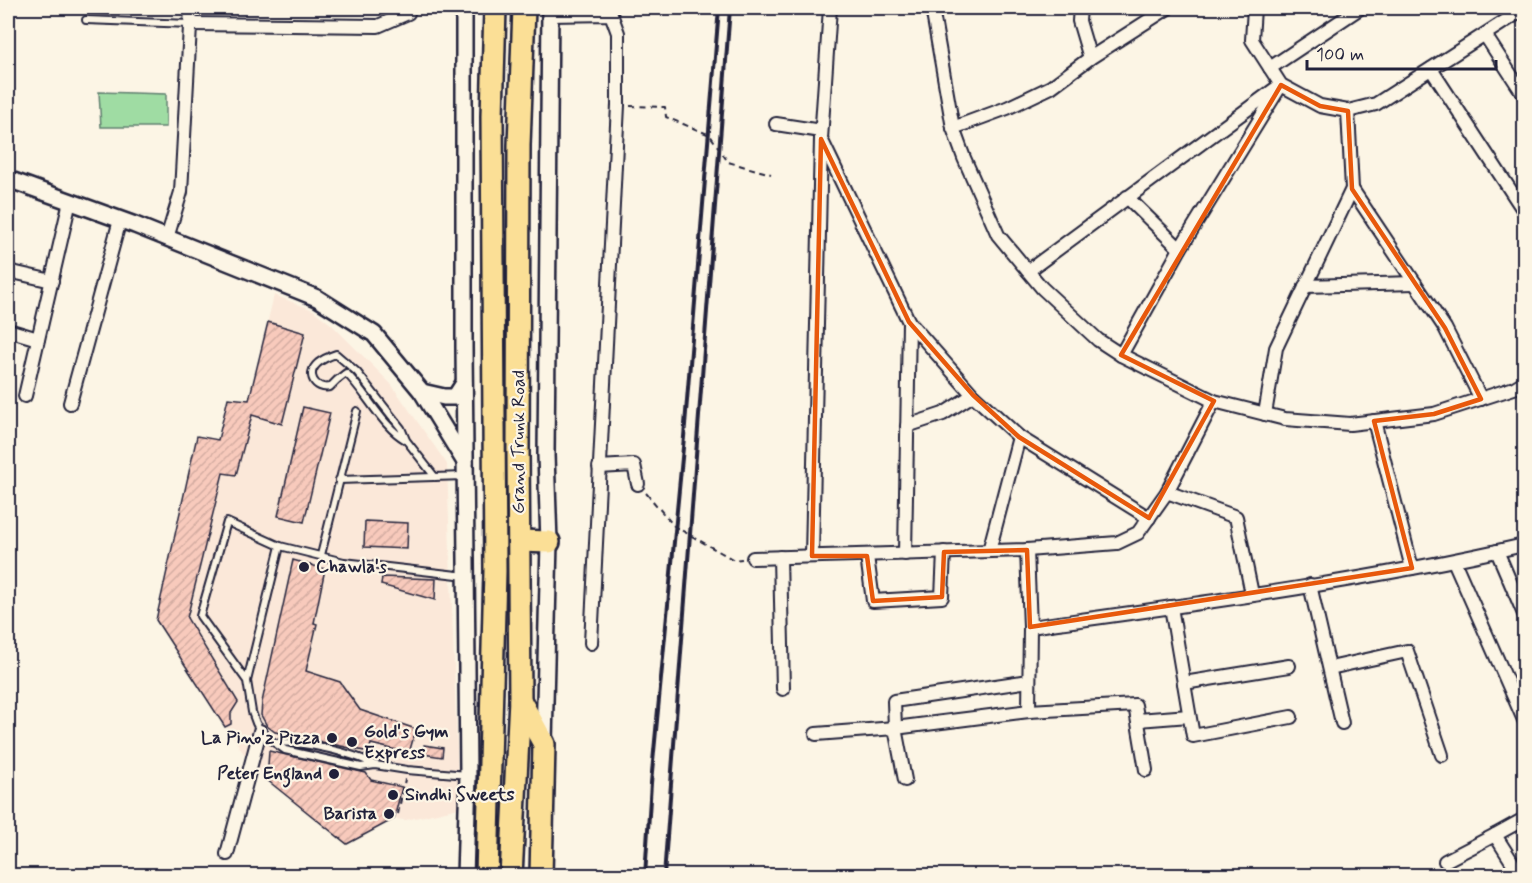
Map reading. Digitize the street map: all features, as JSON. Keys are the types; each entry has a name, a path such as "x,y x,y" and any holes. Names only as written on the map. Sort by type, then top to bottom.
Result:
{"highway":[{"name":"Grand Trunk Road","path":"487,876 495,571 492,116 495,8"},
{"name":"Grand Trunk Road","path":"511,876 520,699 519,146 524,8"},
{"path":"519,541 549,542"},
{"path":"520,699 544,744 541,873"}],"street":[{"path":"167,238 181,192 191,8"},
{"path":"190,24 378,26 408,13 408,8"},
{"path":"464,8 464,381 468,781 465,876"},
{"path":"812,556 821,135 830,8"},
{"path":"932,8 953,128 998,235 1042,288 1098,340 1120,355 1214,401 1285,419 1350,424 1434,414 1514,388 1524,382"},
{"path":"1080,8 1079,21 1090,58"},
{"path":"953,128 1007,108 1051,87 1090,58 1168,8"},
{"path":"1254,8 1252,40 1281,85 1320,106 1348,111 1376,104 1524,9"},
{"path":"1270,68 1360,8"},
{"path":"544,744 549,542 546,455 550,11 610,14 618,33 618,105 591,642"},
{"path":"1485,35 1524,95"},
{"path":"1431,69 1524,211"},
{"path":"1028,271 1281,85"},
{"path":"1120,355 1180,249 1281,85"},
{"path":"1265,414 1276,348 1352,189 1348,111"},
{"path":"776,124 821,135"},
{"path":"821,135 909,322 973,395 1019,436 1149,518"},
{"path":"8,178 317,298 374,334 422,392 465,469"},
{"path":"1352,189 1445,327 1481,399"},
{"path":"1127,197 1180,249"},
{"path":"25,396 70,201"},
{"path":"70,403 120,220"},
{"path":"8,271 52,281"},
{"path":"1305,286 1415,283"},
{"path":"905,554 909,322"},
{"path":"8,330 38,339"},
{"path":"422,392 455,397 464,381"},
{"path":"907,426 944,414 973,395"},
{"path":"753,558 1027,550 1117,543 1138,533 1167,492 1214,401"},
{"path":"1374,421 1412,568"},
{"path":"988,551 1019,436"},
{"path":"599,466 634,465 638,484"},
{"path":"1167,492 1236,517 1252,594"},
{"path":"1030,627 1310,585 1454,561 1524,545"},
{"path":"1027,550 1030,627 1029,711"},
{"path":"1497,551 1524,614"},
{"path":"867,556 873,601 942,597 944,552"},
{"path":"780,557 783,689"},
{"path":"1454,561 1524,720"},
{"path":"1310,585 1342,723"},
{"path":"1171,607 1193,736 1291,717"},
{"path":"1330,668 1407,651 1442,755"},
{"path":"1184,683 1289,666"},
{"path":"905,780 895,728 894,700 1029,681"},
{"path":"816,734 895,728 1029,711 1135,705 1146,770"},
{"path":"1138,720 1189,716"},
{"path":"227,854 260,731"},
{"path":"1445,861 1524,819"},
{"path":"1496,835 1521,876"}],"lane":[{"path":"86,20 190,24"},
{"path":"406,440 396,435 346,373 330,387 322,388 314,383 312,378 314,368 319,362 336,354 357,372 401,428 406,440 435,477"},
{"path":"321,555 357,411"},
{"path":"339,480 435,477 465,469"},
{"path":"247,681 200,616 227,522 280,546 344,562 467,576"},
{"path":"280,546 247,681 252,712 260,731 285,750 296,753 361,767 375,765 468,781"}],"path":[{"path":"618,105 665,107 666,117 710,135 728,162 771,174"},
{"path":"638,484 674,526 734,560 753,558"},
{"path":"398,814 403,791 411,795"}],"highlighted area":[{"path":"1281,85 1320,106 1348,111 1352,189 1445,328 1481,399 1434,414 1374,421 1412,568 1030,627 1027,550 944,552 942,597 873,601 867,556 812,556 821,139 909,322 973,395 1019,437 1149,518 1214,401 1121,355"}],"shaded area":[{"path":"274,295 313,310 332,325 391,384 447,464 459,808 406,820 394,819 347,844 267,780 248,760 156,620 197,436 218,439 228,398 249,400"}],"green space":[{"path":"99,92 166,94 166,127 101,127"}],"building":[{"path":"268,322 305,333 282,424 252,415 236,475 223,473 187,618 238,702 231,713 231,724 225,727 156,620 197,436 218,440 228,398 249,400"},
{"path":"303,407 330,413 304,522 278,516"},
{"path":"365,521 408,523 407,549 364,547"},
{"path":"293,560 325,569 314,623 317,624 306,671 340,682 360,710 416,729 409,753 371,744 369,752 275,732 267,726 261,715 262,702"},
{"path":"382,577 436,579 435,600 381,585"},
{"path":"424,745 443,748 442,757 423,754"},
{"path":"269,751 366,773 371,780 402,787 394,819 347,844 267,780"}],"railway":[{"path":"645,876 651,783 684,437 719,8"},
{"path":"664,876 730,8"}],"place":[{"name":"Chawla's","path":"304,567"},
{"name":"La Pino'z Pizza","path":"332,738"},
{"name":"Gold's Gym Express","path":"352,742"},
{"name":"Peter England","path":"334,774"},
{"name":"Sindhi Sweets","path":"393,795"},
{"name":"Barista","path":"389,814"}]}
